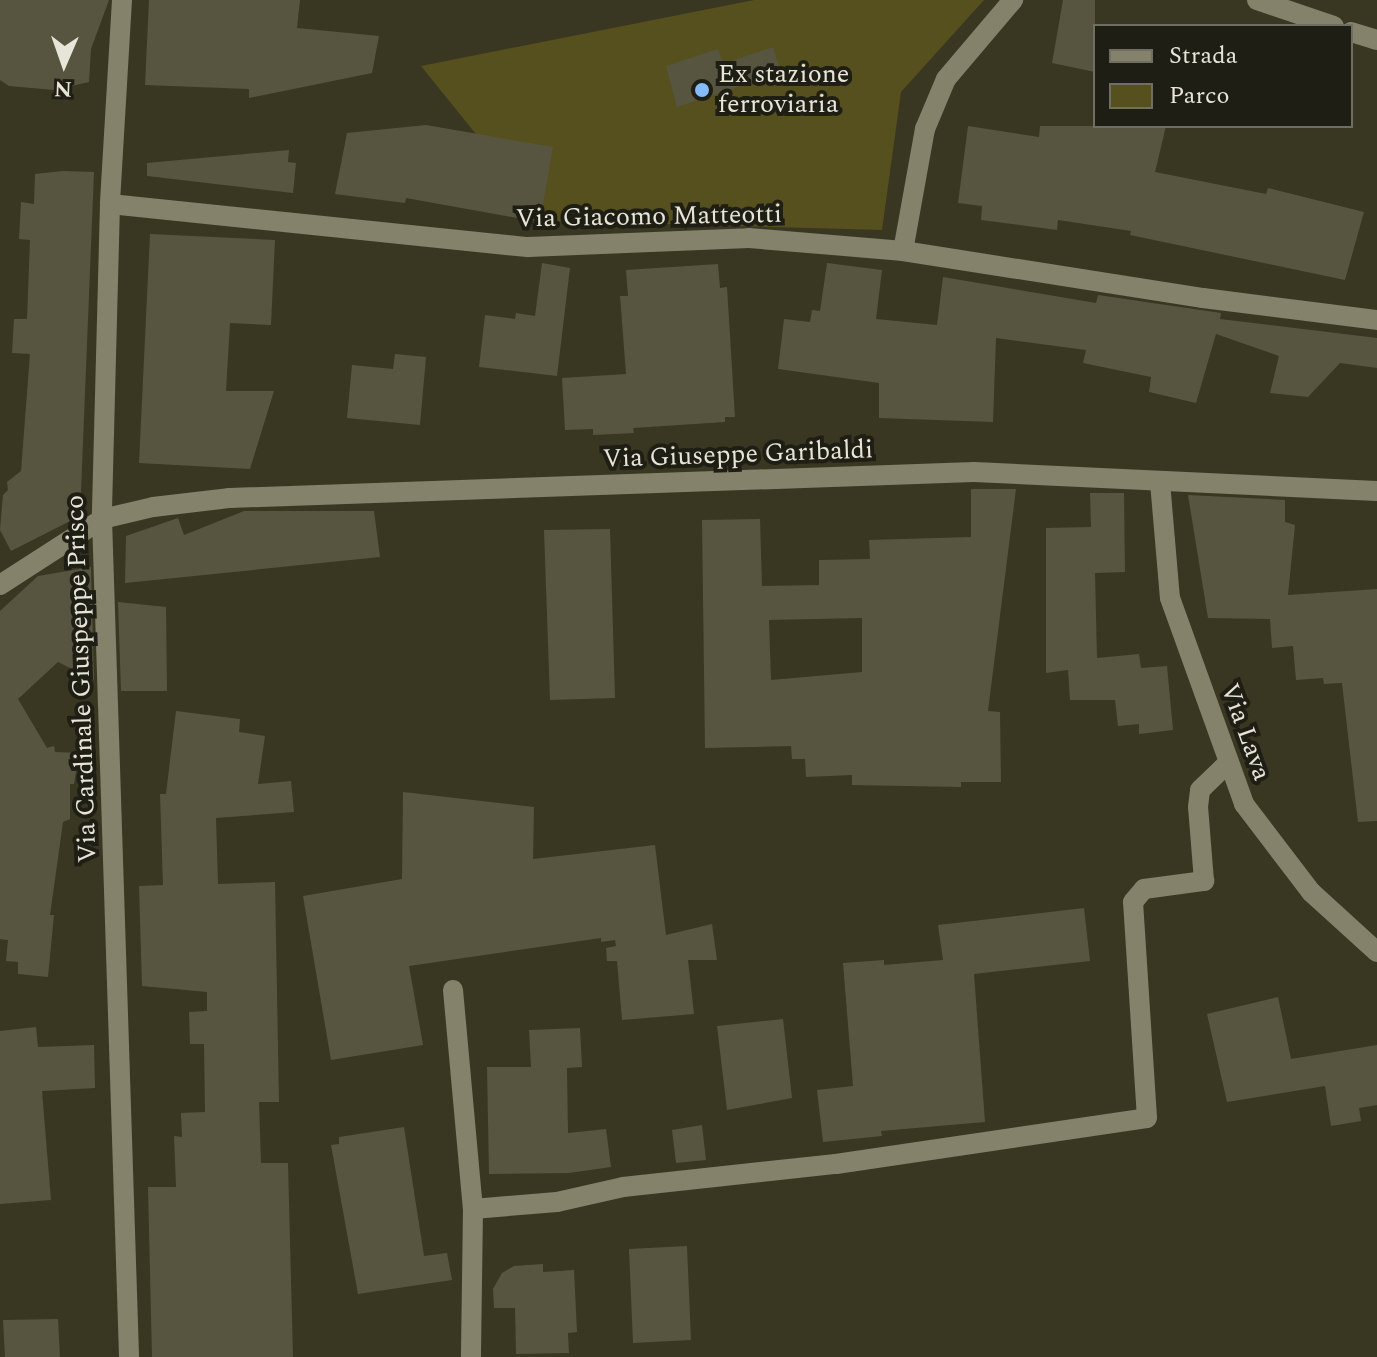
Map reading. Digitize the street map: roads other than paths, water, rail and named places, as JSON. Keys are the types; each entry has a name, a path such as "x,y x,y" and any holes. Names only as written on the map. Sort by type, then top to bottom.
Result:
{"street":[{"name":"Via Cardinale Giuspeppe Prisco","path":"122,0 110,204 102,519 129,1357"},
{"path":"903,251 925,129 946,79 1013,0"},
{"path":"1257,0 1328,24"},
{"path":"1353,33 1377,40"},
{"name":"Via Giacomo Matteotti","path":"110,204 528,247 749,238 903,251 1203,298 1377,320"},
{"name":"Via Giuseppe Garibaldi","path":"0,585 102,519 153,507 245,497 974,472 1377,491"},
{"name":"Via Lava","path":"1160,482 1170,598 1227,764 1244,804 1311,892 1377,952"},
{"path":"473,1209 557,1202 623,1187 836,1164 1147,1118 1133,902 1144,889 1204,881 1198,807 1200,790 1227,764"},
{"path":"453,990 473,1209 471,1357"}],"place":[{"name":"Ex stazione ferroviaria","path":"702,90"}]}
